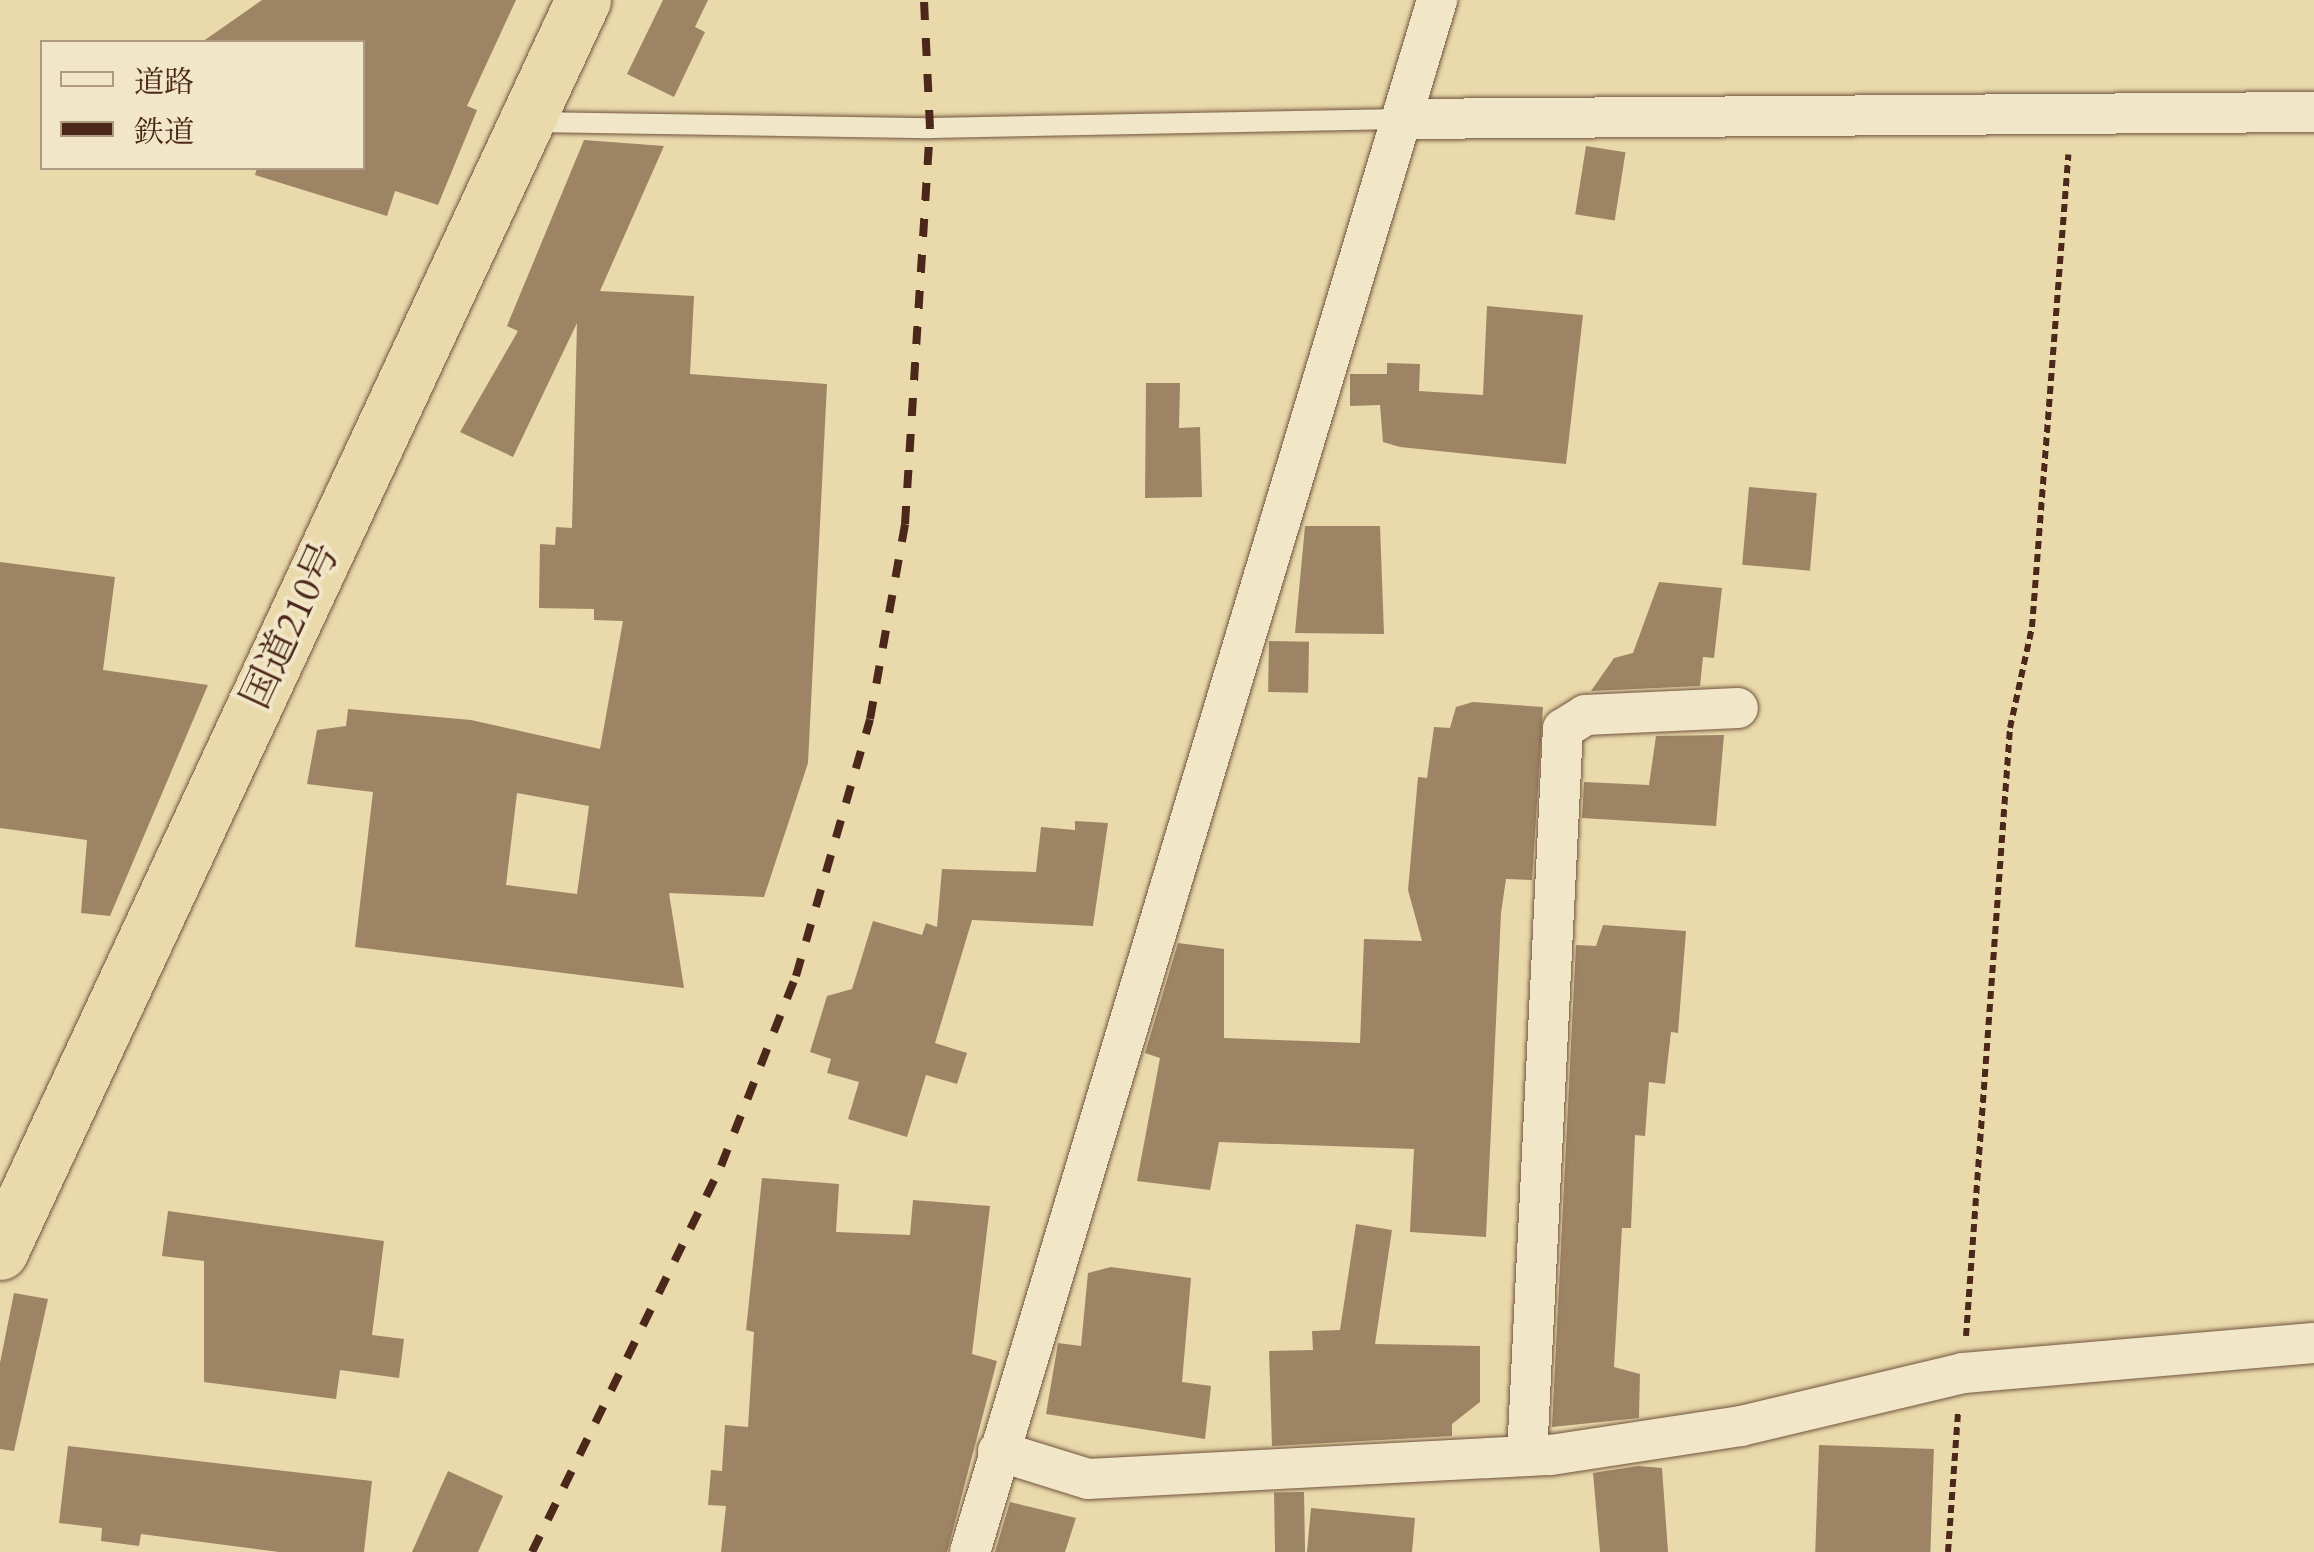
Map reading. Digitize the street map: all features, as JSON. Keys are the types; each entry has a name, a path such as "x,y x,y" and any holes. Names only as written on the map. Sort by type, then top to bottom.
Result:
{"highway":[{"name":"国道210号","path":"0,1252 583,0"}],"street":[{"path":"970,1552 1438,0"},
{"path":"1402,120 2314,112"},
{"path":"1527,1456 1563,729 1585,715 1738,708"},
{"path":"998,1451 1088,1479 1527,1456 1742,1426 1963,1373 2314,1343"}],"lane":[{"path":"525,122 930,128 1402,120"}],"path":[{"path":"1948,1552 2010,728 2032,627 2072,198 2066,113"}],"building":[{"path":"262,0 516,0 467,106 477,110 438,205 395,191 387,216 255,175 256,170 365,170 365,40 205,40"},
{"path":"663,0 708,0 695,27 705,32 674,97 627,74"},
{"path":"584,140 664,146 600,291 694,296 690,374 827,384 808,763 764,897 669,893 684,988 355,947 373,792 307,784 317,730 346,726 348,709 471,720 600,749 623,621 594,620 594,609 539,608 540,544 555,545 556,527 572,528 577,323 513,457 460,432 518,331 507,326","holes":["517,793 589,806 577,894 506,885"]},
{"path":"1586,146 1626,152 1615,220 1575,214"},
{"path":"1487,306 1583,315 1566,464 1400,447 1383,442 1380,405 1350,406 1350,374 1387,374 1387,363 1420,364 1419,391 1483,395"},
{"path":"1146,383 1180,383 1179,428 1200,427 1202,497 1145,498"},
{"path":"1749,487 1817,493 1810,571 1742,565"},
{"path":"1305,526 1380,526 1384,634 1295,633"},
{"path":"0,562 115,577 103,670 208,685 110,916 81,913 87,840 0,828"},
{"path":"1659,582 1722,588 1714,658 1703,657 1700,686 1591,691 1614,658 1633,653"},
{"path":"1269,641 1309,642 1308,693 1268,692"},
{"path":"1473,702 1543,707 1532,880 1506,879 1501,913 1486,1237 1410,1232 1414,1149 1219,1142 1210,1190 1137,1181 1160,1058 1145,1053 1178,943 1224,949 1224,1038 1360,1043 1364,939 1422,941 1408,890 1418,777 1427,778 1434,727 1450,728 1456,707"},
{"path":"1724,735 1716,826 1582,818 1584,782 1649,785 1656,736"},
{"path":"1075,821 1108,823 1093,926 972,920 935,1043 967,1053 957,1084 926,1075 907,1137 848,1119 859,1082 827,1073 831,1059 810,1052 827,996 852,989 873,921 922,935 926,923 937,927 942,869 1036,872 1041,827 1075,830"},
{"path":"1603,925 1686,931 1678,1033 1671,1032 1665,1084 1649,1082 1645,1136 1635,1135 1631,1228 1622,1228 1614,1367 1640,1374 1639,1418 1552,1427 1576,945 1596,946"},
{"path":"762,1178 839,1184 836,1232 910,1235 913,1200 990,1206 972,1354 997,1361 947,1552 721,1552 726,1506 708,1505 711,1470 722,1471 725,1425 748,1427 754,1332 746,1330"},
{"path":"168,1211 384,1241 372,1335 404,1339 399,1378 340,1370 336,1399 204,1382 204,1261 162,1256"},
{"path":"1356,1224 1392,1230 1375,1344 1480,1346 1480,1402 1452,1424 1452,1436 1272,1446 1269,1351 1313,1350 1312,1331 1340,1330"},
{"path":"1111,1267 1191,1278 1182,1382 1211,1386 1205,1439 1046,1414 1058,1343 1081,1346 1088,1273"},
{"path":"14,1293 48,1299 14,1451 0,1449 0,1363"},
{"path":"1819,1445 1934,1449 1930,1552 1815,1552"},
{"path":"68,1446 372,1481 364,1552 279,1552 141,1534 139,1546 101,1541 102,1528 59,1523"},
{"path":"1638,1466 1662,1468 1668,1552 1600,1552 1593,1473"},
{"path":"448,1471 503,1496 478,1552 412,1552"},
{"path":"1304,1492 1305,1552 1275,1552 1274,1493"},
{"path":"1010,1502 1076,1518 1065,1552 995,1552"},
{"path":"1311,1508 1415,1518 1412,1552 1307,1552"}],"railway":[{"path":"532,1552 721,1166 796,976 870,719 905,524 930,128 924,0"}]}
